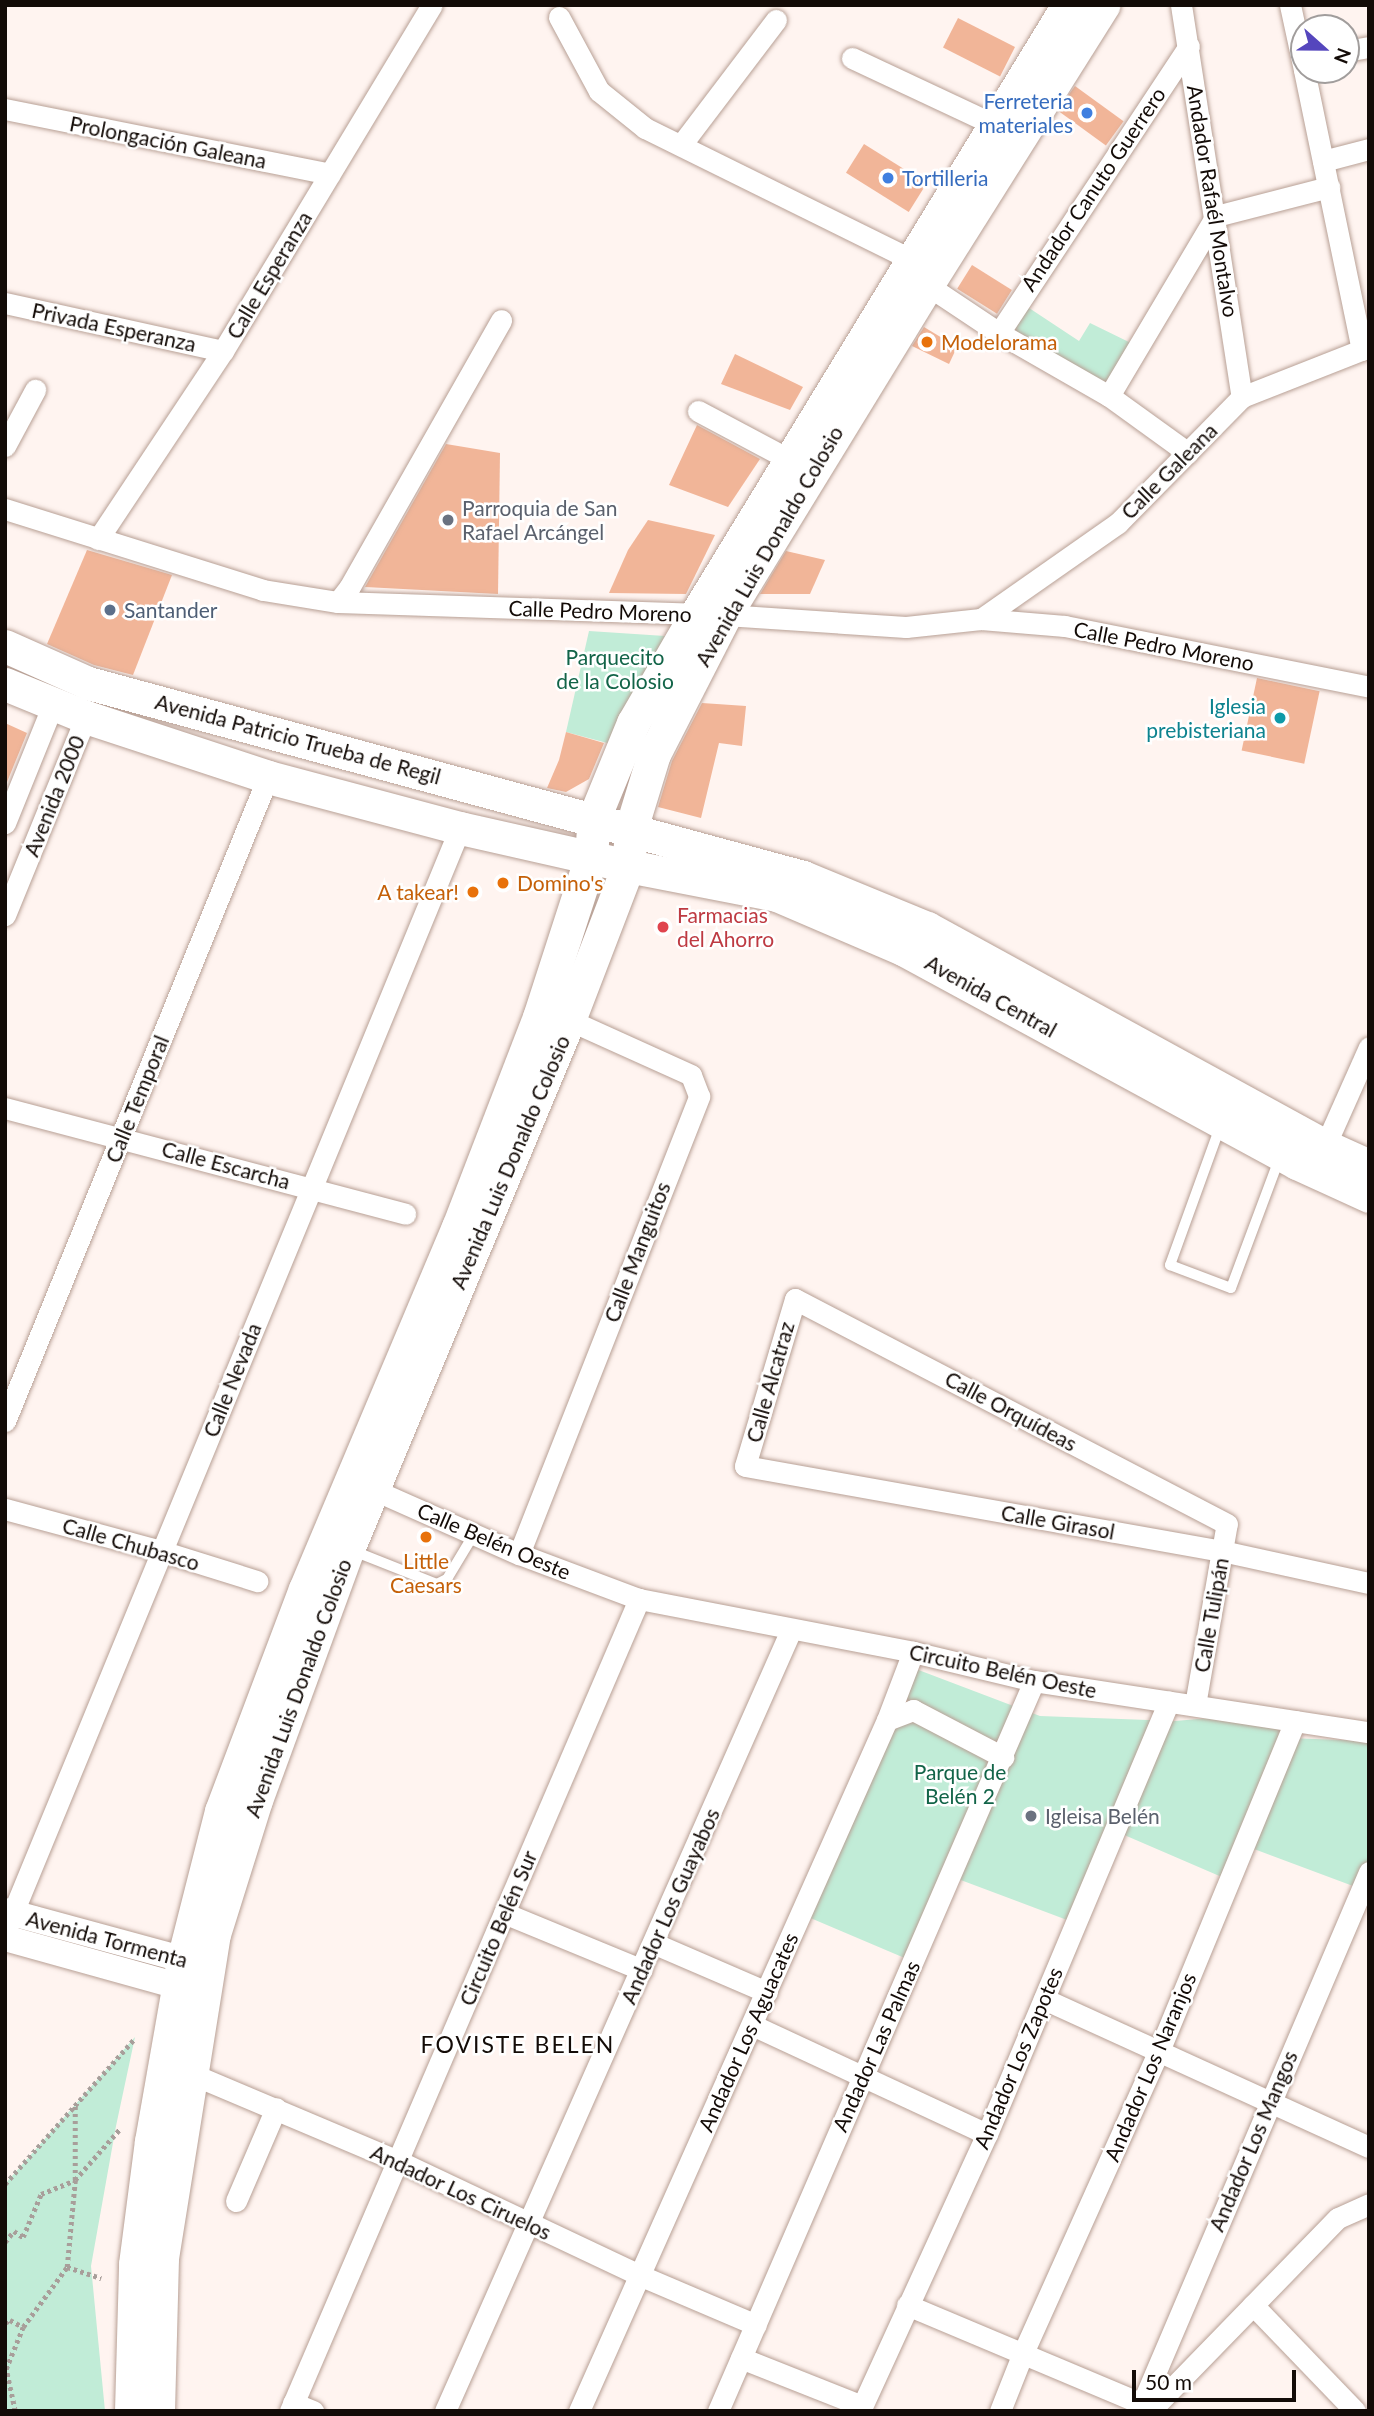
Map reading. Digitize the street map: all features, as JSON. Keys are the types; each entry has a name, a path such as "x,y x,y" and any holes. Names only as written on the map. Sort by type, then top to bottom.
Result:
{"main road":[{"path":"158,2411 162,2258 179,2068 190,1971 221,1811 362,1485 539,1017 591,857 594,818 633,723 710,615 790,460 919,272 995,125 1068,5"},
{"name":"Avenida Luis Donaldo Colosio","path":"190,1971 214,1934 256,1800 348,1549 362,1485 569,1020 628,866 631,829 654,754 710,615 919,272 1104,5"},
{"name":"Avenida Patricio Trueba de Regil","path":"5,646 88,683 594,818"},
{"name":"Avenida Patricio Trueba de Regil","path":"5,684 86,717 268,777 460,828 591,857"},
{"name":"Avenida Central","path":"594,818 803,877 928,928 1325,1146 1369,1166"},
{"name":"Avenida Central","path":"591,857 777,895 903,948 1281,1154 1369,1196"},
{"path":"131,2411 135,2264 179,2068"}],"street":[{"name":"Calle Esperanza","path":"98,539 223,351 432,5"},
{"name":"Andador Rafaél Montalvo","path":"1181,5 1216,216 1242,397"},
{"path":"559,17 599,90 645,128 919,272 999,333 1109,396 1188,453"},
{"path":"681,145 776,20"},
{"name":"Andador Canuto Guerrero","path":"999,333 1188,46"},
{"path":"852,58 995,125"},
{"path":"1307,84 1366,349"},
{"name":"Prolongación Galeana","path":"5,109 330,174"},
{"path":"1323,161 1369,149"},
{"path":"1109,396 1216,216 1329,187"},
{"name":"Privada Esperanza","path":"5,303 223,351"},
{"path":"338,602 349,588 501,320"},
{"name":"Calle Galeana","path":"981,619 1118,523 1242,397 1283,378 1366,349"},
{"path":"5,446 35,390"},
{"path":"698,411 790,460"},
{"name":"Calle Pedro Moreno","path":"5,509 263,590 338,602 710,615 906,627 981,619 1065,626 1369,687"},
{"name":"Avenida 2000","path":"5,822 53,704"},
{"name":"Avenida 2000","path":"5,915 86,717"},
{"name":"Calle Temporal","path":"5,1421 268,777"},
{"name":"Calle Nevada","path":"7,1924 460,828"},
{"name":"Calle Manguitos","path":"519,1554 699,1096 691,1074 569,1020"},
{"path":"1325,1146 1369,1047"},
{"name":"Calle Escarcha","path":"5,1108 405,1214"},
{"name":"Calle Alcatraz","path":"746,1466 795,1299"},
{"name":"Calle Orquídeas","path":"795,1299 1227,1524"},
{"name":"Calle Girasol","path":"746,1466 1222,1551 1369,1583"},
{"name":"Calle Belén Oeste","path":"362,1485 519,1554 639,1599"},
{"name":"Calle Chubasco","path":"5,1509 162,1551 257,1581"},
{"name":"Calle Tulipán","path":"1195,1705 1227,1524"},
{"name":"Circuito Belén Oeste","path":"639,1599 913,1652 1034,1681 1369,1732"},
{"name":"Circuito Belén Sur","path":"291,2407 639,1599"},
{"name":"Andador Los Guayabos","path":"445,2411 791,1630"},
{"name":"Andador Los Aguacates","path":"579,2411 887,1720 913,1652"},
{"name":"Andador Las Palmas","path":"718,2411 1034,1681"},
{"name":"Andador Los Zapotes","path":"861,2408 987,2134 1169,1703"},
{"path":"887,1720 913,1710 1003,1757"},
{"name":"Andador Los Naranjos","path":"1000,2411 1023,2353 1159,2051 1295,1721"},
{"name":"Andador Los Mangos","path":"1144,2409 1269,2102 1369,1871"},
{"path":"504,1913 642,1970"},
{"name":"Avenida Tormenta","path":"7,1924 190,1971"},
{"path":"653,1943 767,1992"},
{"path":"1044,1999 1369,2147"},
{"path":"752,2025 987,2134"},
{"name":"Andador Los Ciruelos","path":"179,2068 398,2161 639,2275 756,2325"},
{"path":"236,2201 276,2108"},
{"path":"907,2305 1023,2353 1144,2409 1253,2305 1338,2218 1369,2204"},
{"path":"1253,2305 1354,2411"},
{"path":"741,2358 861,2408"},
{"path":"291,2407 313,2411"}],"lane":[{"path":"1221,1122 1170,1265 1231,1288 1281,1154"},
{"path":"348,1549 436,1584 447,1579 474,1534"}],"path":[{"path":"5,2184 135,2038"},
{"path":"15,2411 6,2369 23,2327 67,2267 75,2180 75,2105"},
{"path":"5,2242 14,2231 23,2237 41,2194 75,2180 119,2130"},
{"path":"67,2267 101,2278"},
{"path":"5,2323 10,2320 23,2327"}],"green space":[{"path":"1023,304 1079,341 1090,323 1135,345 1109,390 1005,331"},
{"name":"Parquecito de la Colosio","path":"589,631 665,636 611,744 566,732"},
{"name":"Parque de Belén 2","path":"908,1666 1040,1716 1175,1721 1221,1717 1276,1724 1288,1738 1369,1741 1369,1872 1361,1889 1254,1849 1238,1884 1115,1831 1075,1923 950,1876 914,1962 801,1914"},
{"path":"135,2037 91,2266 105,2411 7,2411 5,2184"}],"building":[{"path":"958,18 1015,47 1000,76 943,47"},
{"name":"Ferreteria materiales","path":"1075,86 1124,121 1106,146 1057,110"},
{"name":"Tortilleria","path":"864,144 927,183 909,212 846,173"},
{"path":"972,265 1012,290 997,314 957,289"},
{"name":"Modelorama","path":"924,327 957,347 949,364 912,346"},
{"path":"735,354 803,387 790,410 721,384"},
{"path":"697,425 760,459 728,507 669,485"},
{"name":"Parroquia de San Rafael Arcángel","path":"446,444 500,453 498,594 365,587"},
{"path":"648,520 715,535 686,594 609,593 628,550"},
{"name":"Santander","path":"87,550 172,575 133,675 94,665 47,644"},
{"path":"786,551 825,560 810,594 760,594"},
{"name":"Iglesia prebisteriana","path":"1257,678 1320,691 1304,764 1242,750"},
{"path":"702,703 746,706 742,746 719,743 701,818 658,807 672,761"},
{"path":"5,723 27,733 5,787"},
{"path":"566,732 604,743 589,779 566,792 547,788 559,760"}],"place":[{"name":"Ferreteria materiales","path":"1087,113"},
{"name":"Tortilleria","path":"888,178"},
{"name":"Modelorama","path":"927,342"},
{"name":"Parroquia de San Rafael Arcángel","path":"448,520"},
{"name":"Santander","path":"110,610"},
{"name":"Iglesia prebisteriana","path":"1280,718"},
{"name":"Domino's","path":"503,883"},
{"name":"A takear!","path":"473,892"},
{"name":"Farmacias del Ahorro","path":"663,927"},
{"name":"Little Caesars","path":"426,1537"},
{"name":"Igleisa Belén","path":"1031,1816"}],"district":[{"name":"FOVISTE BELEN","path":"518,2044"}]}
